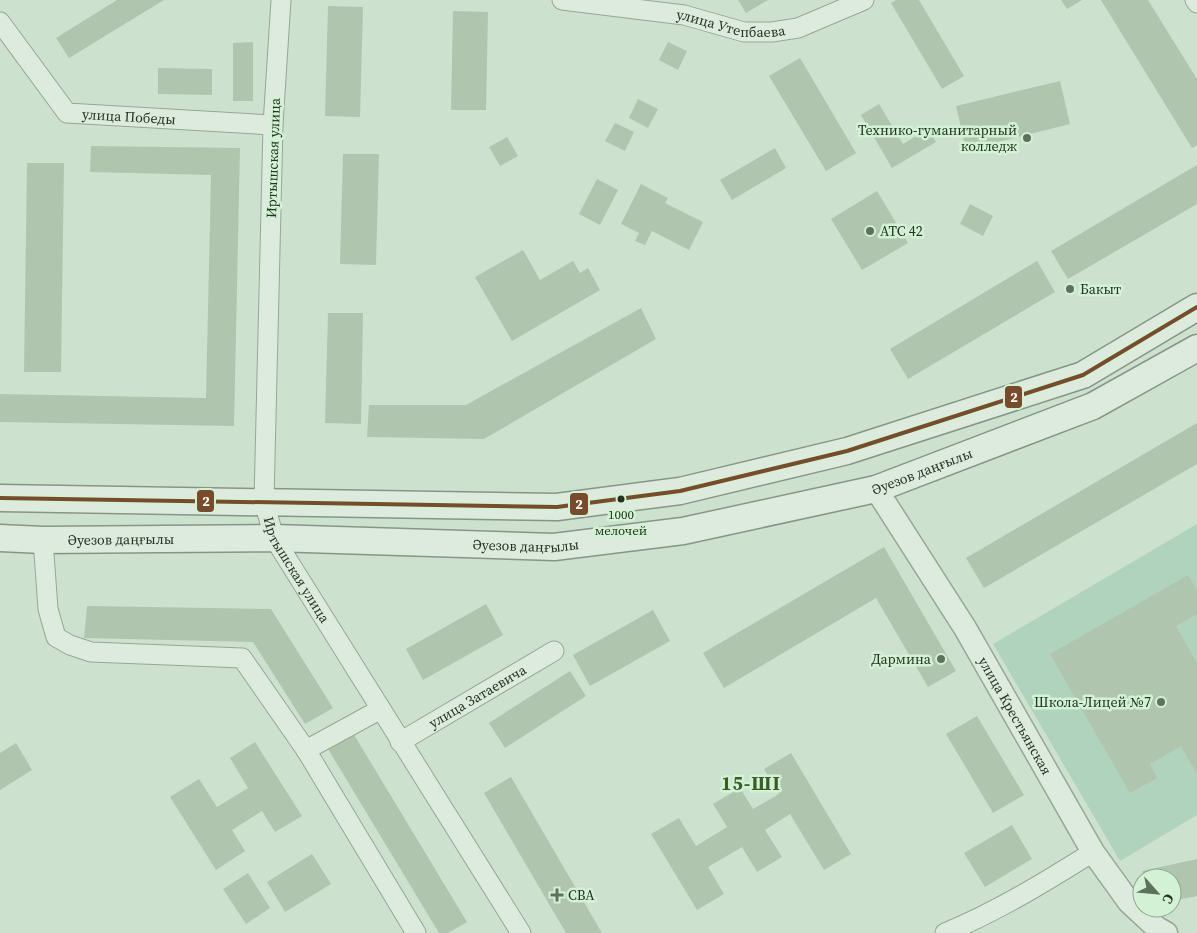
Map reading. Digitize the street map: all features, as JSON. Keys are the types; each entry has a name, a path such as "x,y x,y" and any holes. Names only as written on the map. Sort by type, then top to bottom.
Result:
{"main road":[{"path":"0,498 557,507 680,491 847,451 1083,375 1197,307"},
{"name":"Әуезов даңғылы","path":"0,538 43,540 274,538 554,547 684,531 876,489 1093,406 1197,348"}],"street":[{"name":"Иртышская улица","path":"281,0 273,125 264,501 274,538 521,933"},
{"name":"улица Утепбаева","path":"562,0 681,8 744,32 772,32 798,28 864,0"},
{"path":"1195,0 1197,4"},
{"name":"улица Победы","path":"0,22 67,113 273,125"},
{"name":"улица Крестьянская","path":"876,489 965,628 1094,852 1129,902 1157,928 1166,933"},
{"path":"43,540 48,609 56,637 70,645 91,652 242,658 306,750 416,933"},
{"name":"улица Затаевича","path":"400,742 554,651"},
{"path":"306,750 381,709"},
{"path":"945,933 978,919 1025,894 1094,852"}],"green space":[{"path":"1197,524 1197,815 1120,861 993,644"}],"building":[{"path":"117,0 164,0 69,58 56,38"},
{"path":"738,0 768,0 746,13"},
{"path":"896,0 919,0 964,76 942,89 891,3"},
{"path":"1061,0 1082,0 1067,9"},
{"path":"1101,0 1148,0 1197,79 1197,145 1192,148"},
{"path":"328,6 363,7 360,117 325,116"},
{"path":"453,11 488,12 486,110 451,110"},
{"path":"253,42 253,101 233,101 233,43"},
{"path":"668,42 687,51 678,70 659,60"},
{"path":"800,58 856,153 826,171 769,76"},
{"path":"158,68 212,69 212,95 158,94"},
{"path":"1060,81 1070,124 966,150 956,106"},
{"path":"638,99 658,109 648,128 629,118"},
{"path":"879,104 903,144 928,129 936,142 892,168 861,115"},
{"path":"615,123 634,132 625,151 605,141"},
{"path":"507,137 518,156 500,166 489,147"},
{"path":"91,146 240,148 234,426 0,422 0,394 206,398 211,175 90,172"},
{"path":"775,148 786,168 732,200 720,180"},
{"path":"343,154 379,154 376,265 340,264"},
{"path":"27,163 64,163 61,372 24,372"},
{"path":"1197,165 1197,204 1068,279 1051,251"},
{"path":"597,179 618,190 600,225 579,214"},
{"path":"641,184 668,198 665,203 703,222 689,250 652,231 645,245 635,241 639,233 621,224"},
{"name":"АТС 42","path":"877,191 908,243 862,270 831,219"},
{"path":"970,204 993,216 983,236 960,224"},
{"path":"523,250 540,280 573,261 580,273 588,268 600,290 512,341 475,277"},
{"path":"1037,261 1055,292 908,379 890,349"},
{"path":"641,308 656,339 484,439 367,437 369,405 466,405"},
{"path":"328,313 363,313 361,424 325,423"},
{"path":"1197,423 1197,464 984,588 966,558"},
{"path":"884,547 956,671 928,687 876,598 724,688 703,653"},
{"path":"1188,575 1197,590 1197,614 1176,626 1197,663 1197,774 1181,746 1150,764 1157,778 1130,793 1050,654"},
{"path":"486,604 503,635 423,680 406,649"},
{"path":"87,606 271,609 333,708 305,724 253,642 84,638"},
{"path":"653,610 670,641 590,686 573,655"},
{"path":"570,671 586,696 505,748 489,723"},
{"path":"977,716 1024,795 993,813 946,734"},
{"path":"353,733 467,922 448,933 439,933 328,749"},
{"path":"255,742 302,816 275,832 262,811 232,830 245,851 216,870 170,797 199,779 217,807 248,788 230,758"},
{"path":"16,743 32,770 0,790 0,753"},
{"path":"791,753 851,854 824,870 790,814 765,830 782,857 757,872 742,847 708,867 724,894 697,910 651,834 679,818 696,846 727,827 713,804 740,788 753,809 779,794 764,769"},
{"path":"511,777 602,933 566,933 484,793"},
{"path":"1012,825 1032,859 985,887 964,853"},
{"path":"312,854 331,884 285,912 267,882"},
{"path":"1197,859 1197,896 1182,899 1182,868 1156,868"},
{"path":"248,873 270,908 246,924 223,889"}],"transit line":[{"name":"2","path":"0,498 557,507 680,491 847,451 1083,375 1197,307"}],"place":[{"name":"Технико-гуманитарный колледж","path":"1027,138"},
{"name":"АТС 42","path":"870,231"},
{"name":"Бакыт","path":"1070,289"},
{"name":"1000 мелочей","path":"621,499"},
{"name":"Дармина","path":"941,659"},
{"name":"Школа-Лицей №7","path":"1161,702"},
{"name":"СВА","path":"557,895"}],"district":[{"name":"15-ШІ","path":"751,783"}]}
